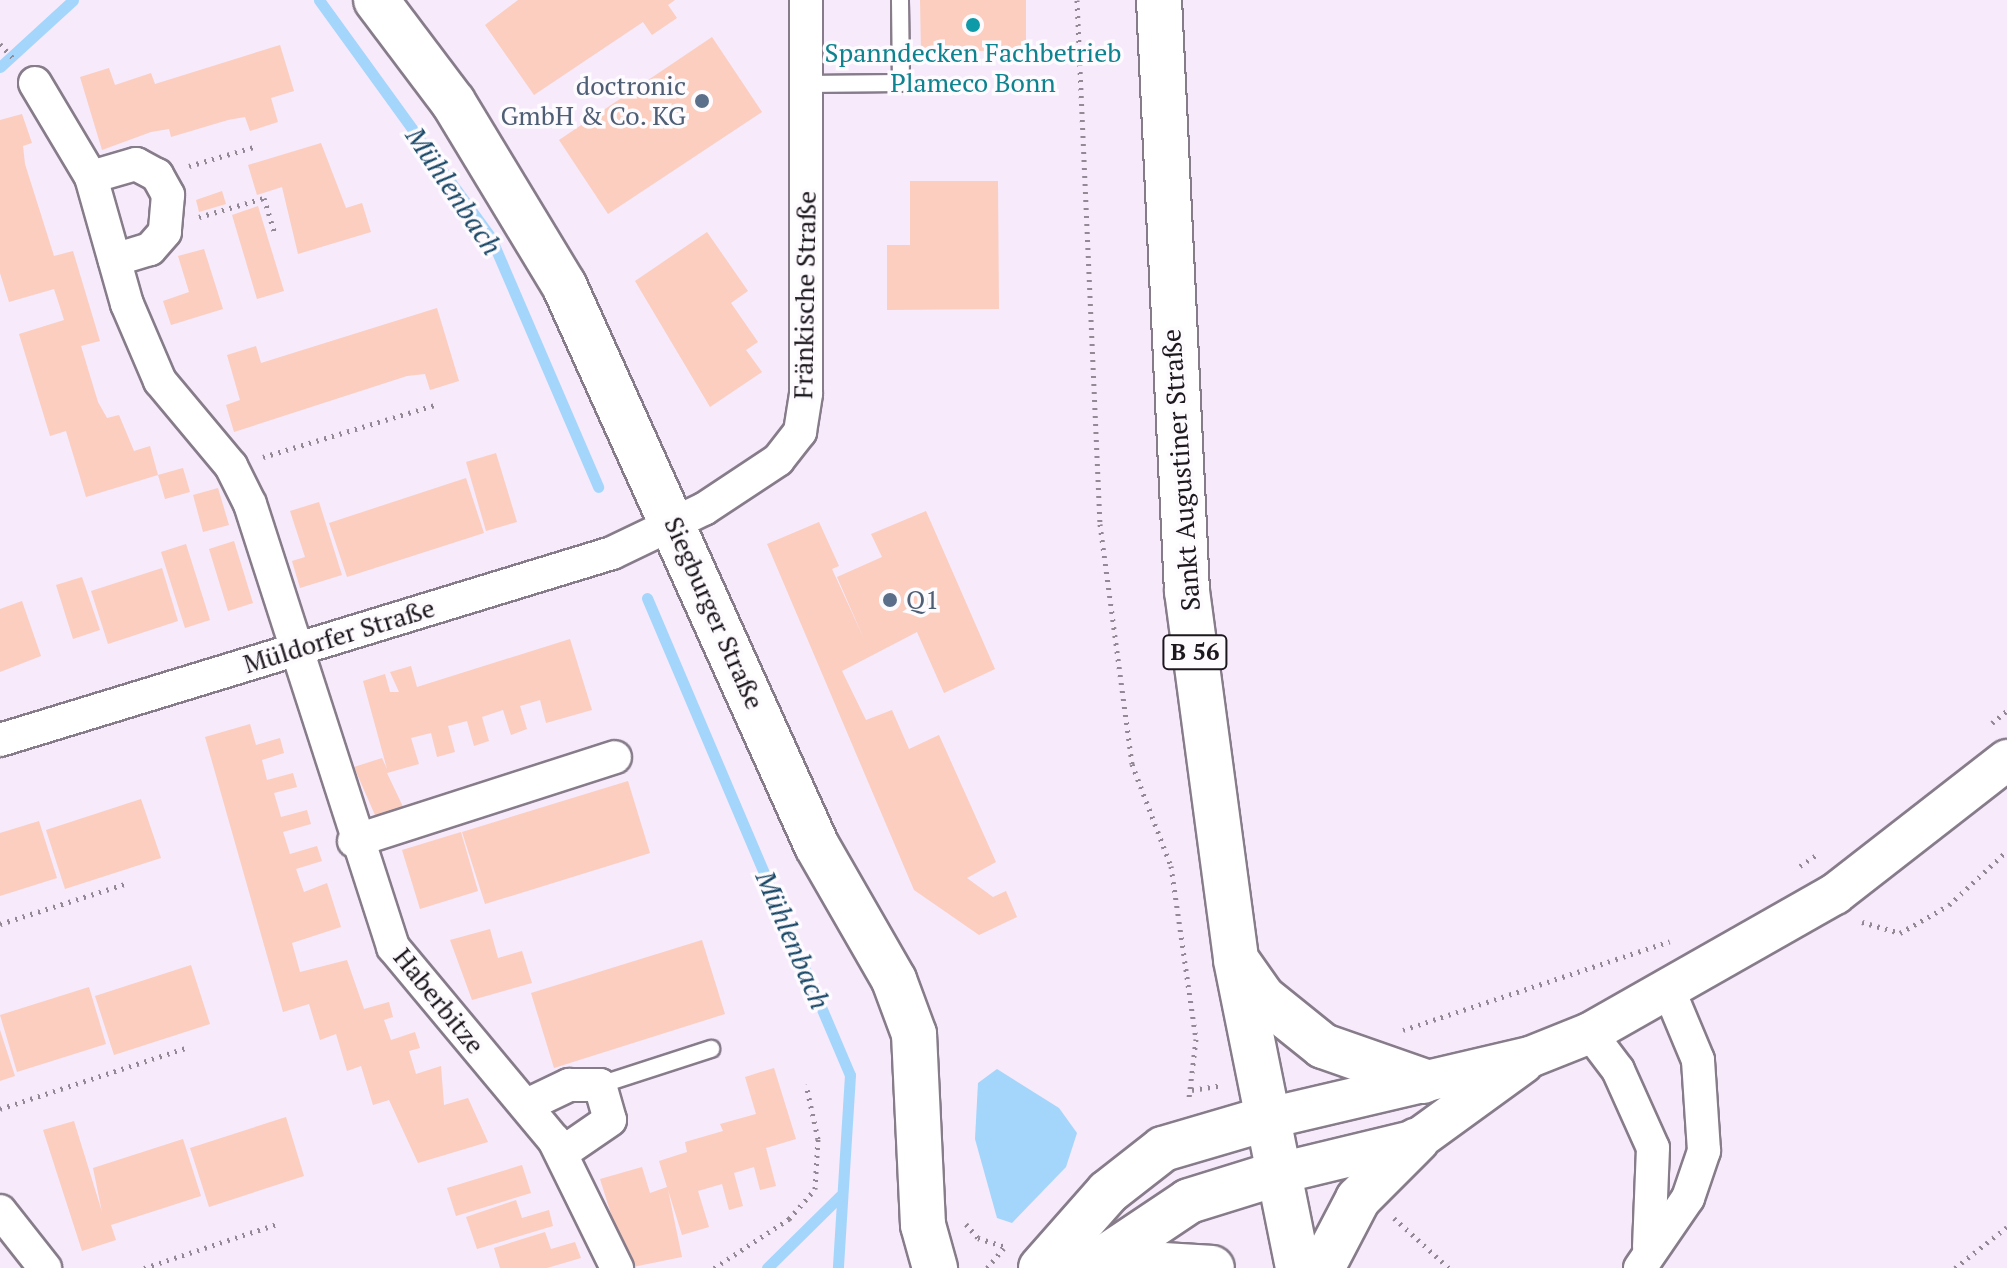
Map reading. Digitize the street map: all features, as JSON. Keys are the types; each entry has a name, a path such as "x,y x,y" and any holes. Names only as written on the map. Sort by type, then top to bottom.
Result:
{"main road":[{"name":"Sankt Augustiner Straße","path":"1159,0 1187,591 1236,960 1276,1174 1298,1268"},
{"name":"Siegburger Straße","path":"386,4 453,102 564,285 817,846 894,980 914,1034 923,1225 935,1268"},
{"path":"1236,960 1262,997 1323,1046 1423,1081"},
{"path":"1041,1268 1108,1192 1163,1149 1265,1119"},
{"path":"1322,1268 1358,1199 1417,1140"},
{"path":"1094,1264 1189,1201 1276,1174"},
{"path":"1094,1264 1212,1268"}],"street":[{"name":"Fränkische Straße","path":"674,524 778,460 800,432 806,393 806,0"},
{"path":"27,74 91,177 115,260 160,381 231,466"},
{"path":"91,177 136,164 157,175 168,195 167,226 150,249 115,260"},
{"name":"Haberbitze","path":"231,466 296,649 354,841 393,947 527,1105 562,1153 617,1268"},
{"name":"Müldorfer Straße","path":"0,740 612,553 674,524"},
{"path":"1265,1119 1530,1057 1590,1033 1670,993 1835,894 1995,745"},
{"path":"354,841 615,757"},
{"path":"1644,1261 1688,1198 1704,1151 1698,1060 1670,993"},
{"path":"1590,1033 1618,1070 1653,1148 1657,1195 1644,1261"},
{"path":"1276,1174 1417,1140 1530,1057"},
{"path":"527,1105 569,1085 600,1085 610,1120 562,1153"},
{"path":"3,1221 45,1268"}],"lane":[{"path":"806,84 901,83 900,0"},
{"path":"600,1085 711,1049"}],"path":[{"path":"1077,0 1100,524 1132,764 1171,866 1196,1039 1187,1106"},
{"path":"1,44 27,74"},
{"path":"157,175 254,147"},
{"path":"167,226 264,198 275,234"},
{"path":"231,466 435,405"},
{"path":"1995,745 2007,711"},
{"path":"1787,874 1831,846"},
{"path":"1835,894 1856,921 1900,933 1949,905 2007,851"},
{"path":"0,924 128,883"},
{"path":"1390,1031 1476,1009 1675,939"},
{"path":"0,1109 185,1048"},
{"path":"714,1268 789,1219 815,1189 818,1139 806,1084"},
{"path":"1386,1213 1449,1268"},
{"path":"144,1268 277,1224"},
{"path":"1955,1268 2007,1227"}],"water":[{"path":"997,1069 1059,1108 1077,1133 1066,1167 1012,1223 997,1218 975,1139 978,1083"}],"building":[{"path":"518,0 675,0 668,5 677,18 652,35 643,22 534,95 485,25"},
{"name":"Spanndecken Fachbetrieb Plameco Bonn","path":"920,0 1026,0 1026,50 921,52"},
{"path":"712,37 762,112 608,214 559,140"},
{"path":"280,45 294,91 271,98 278,122 250,131 245,117 171,137 169,129 151,132 102,150 80,77 109,68 115,85 151,73 155,84"},
{"path":"22,114 32,143 23,146 25,164 54,256 73,251 100,341 81,346 98,402 107,418 119,415 134,451 150,446 158,475 86,497 66,431 50,436 19,334 64,320 54,289 9,302 0,273 0,120"},
{"path":"321,143 346,208 362,203 371,232 298,254 282,187 257,195 248,165"},
{"path":"910,181 998,181 999,309 887,310 887,245 910,245"},
{"path":"222,191 226,204 199,212 196,200"},
{"path":"258,206 284,291 257,299 232,215"},
{"path":"707,232 748,291 731,303 758,342 746,350 762,372 710,407 635,281"},
{"path":"204,249 223,309 171,325 163,301 189,292 178,256"},
{"path":"437,308 459,381 430,390 425,374 407,376 234,432 226,405 240,400 227,355 256,346 261,363"},
{"path":"496,453 517,522 486,531 466,462"},
{"path":"183,468 190,492 165,499 158,475"},
{"path":"466,478 484,533 347,577 329,523"},
{"path":"218,488 229,525 203,532 193,495"},
{"path":"319,502 342,575 300,588 292,561 305,557 290,511"},
{"path":"926,511 995,669 944,693 917,632 842,671 866,720 892,710 909,749 939,735 996,862 967,878 993,897 1006,891 1017,917 979,935 914,890 767,544 819,522 839,566 832,569 864,639 837,577 882,557 871,534"},
{"path":"234,541 253,603 228,611 209,549"},
{"path":"186,544 210,620 185,628 161,552"},
{"path":"162,568 178,621 108,644 91,591"},
{"path":"82,577 100,630 73,639 56,585"},
{"path":"22,601 41,656 0,672 0,609"},
{"path":"570,639 592,710 546,723 540,700 520,706 527,729 511,735 503,710 482,717 489,741 474,746 467,721 448,726 455,752 437,757 431,733 411,738 419,764 387,773 406,813 378,822 354,767 382,758 387,769 363,681 385,674 390,692 399,692 390,672 411,666 417,687"},
{"path":"250,724 256,745 280,738 284,753 262,760 267,780 293,773 297,787 274,793 281,817 307,810 311,824 283,832 290,854 317,846 322,861 296,869 304,892 327,883 341,927 292,943 300,972 347,960 364,1009 389,1002 393,1017 384,1020 391,1040 415,1032 420,1048 409,1051 416,1074 441,1066 444,1105 468,1098 488,1142 418,1163 389,1100 373,1105 361,1066 347,1071 336,1034 320,1040 309,1004 283,1012 205,737"},
{"path":"628,781 650,853 485,904 462,832"},
{"path":"141,799 161,858 65,889 46,830"},
{"path":"39,821 57,878 0,896 0,833"},
{"path":"461,832 478,891 420,909 402,850"},
{"path":"490,929 498,958 522,951 532,983 472,1000 450,940"},
{"path":"702,940 725,1014 554,1068 531,993"},
{"path":"191,965 210,1024 114,1055 95,996"},
{"path":"89,987 106,1044 17,1072 0,1015"},
{"path":"0,1030 15,1076 0,1081"},
{"path":"774,1068 796,1139 766,1148 776,1186 760,1190 754,1167 734,1173 743,1206 729,1210 722,1184 698,1191 709,1227 682,1235 668,1190 682,1257 628,1268 600,1179 642,1167 650,1193 667,1187 659,1161 687,1152 685,1142 723,1131 720,1124 756,1114 745,1077"},
{"path":"286,1117 304,1176 209,1207 190,1148"},
{"path":"74,1121 102,1212 93,1168 183,1139 201,1196 111,1225 116,1240 82,1251 43,1130"},
{"path":"522,1165 531,1193 456,1216 447,1188"},
{"path":"516,1200 522,1218 549,1210 553,1226 477,1249 466,1217"},
{"path":"545,1232 551,1249 575,1242 581,1258 547,1268 500,1268 494,1248"}],"waterway":[{"path":"0,67 73,0"},
{"name":"Mühlenbach","path":"319,0 491,238 598,487"},
{"name":"Mühlenbach","path":"647,598 850,1075 838,1268"},
{"name":"Mühlenbach","path":"767,1268 840,1196"}],"place":[{"name":"Spanndecken Fachbetrieb Plameco Bonn","path":"973,25"},
{"name":"doctronic GmbH & Co. KG","path":"702,101"},
{"name":"Q1","path":"890,600"}]}
